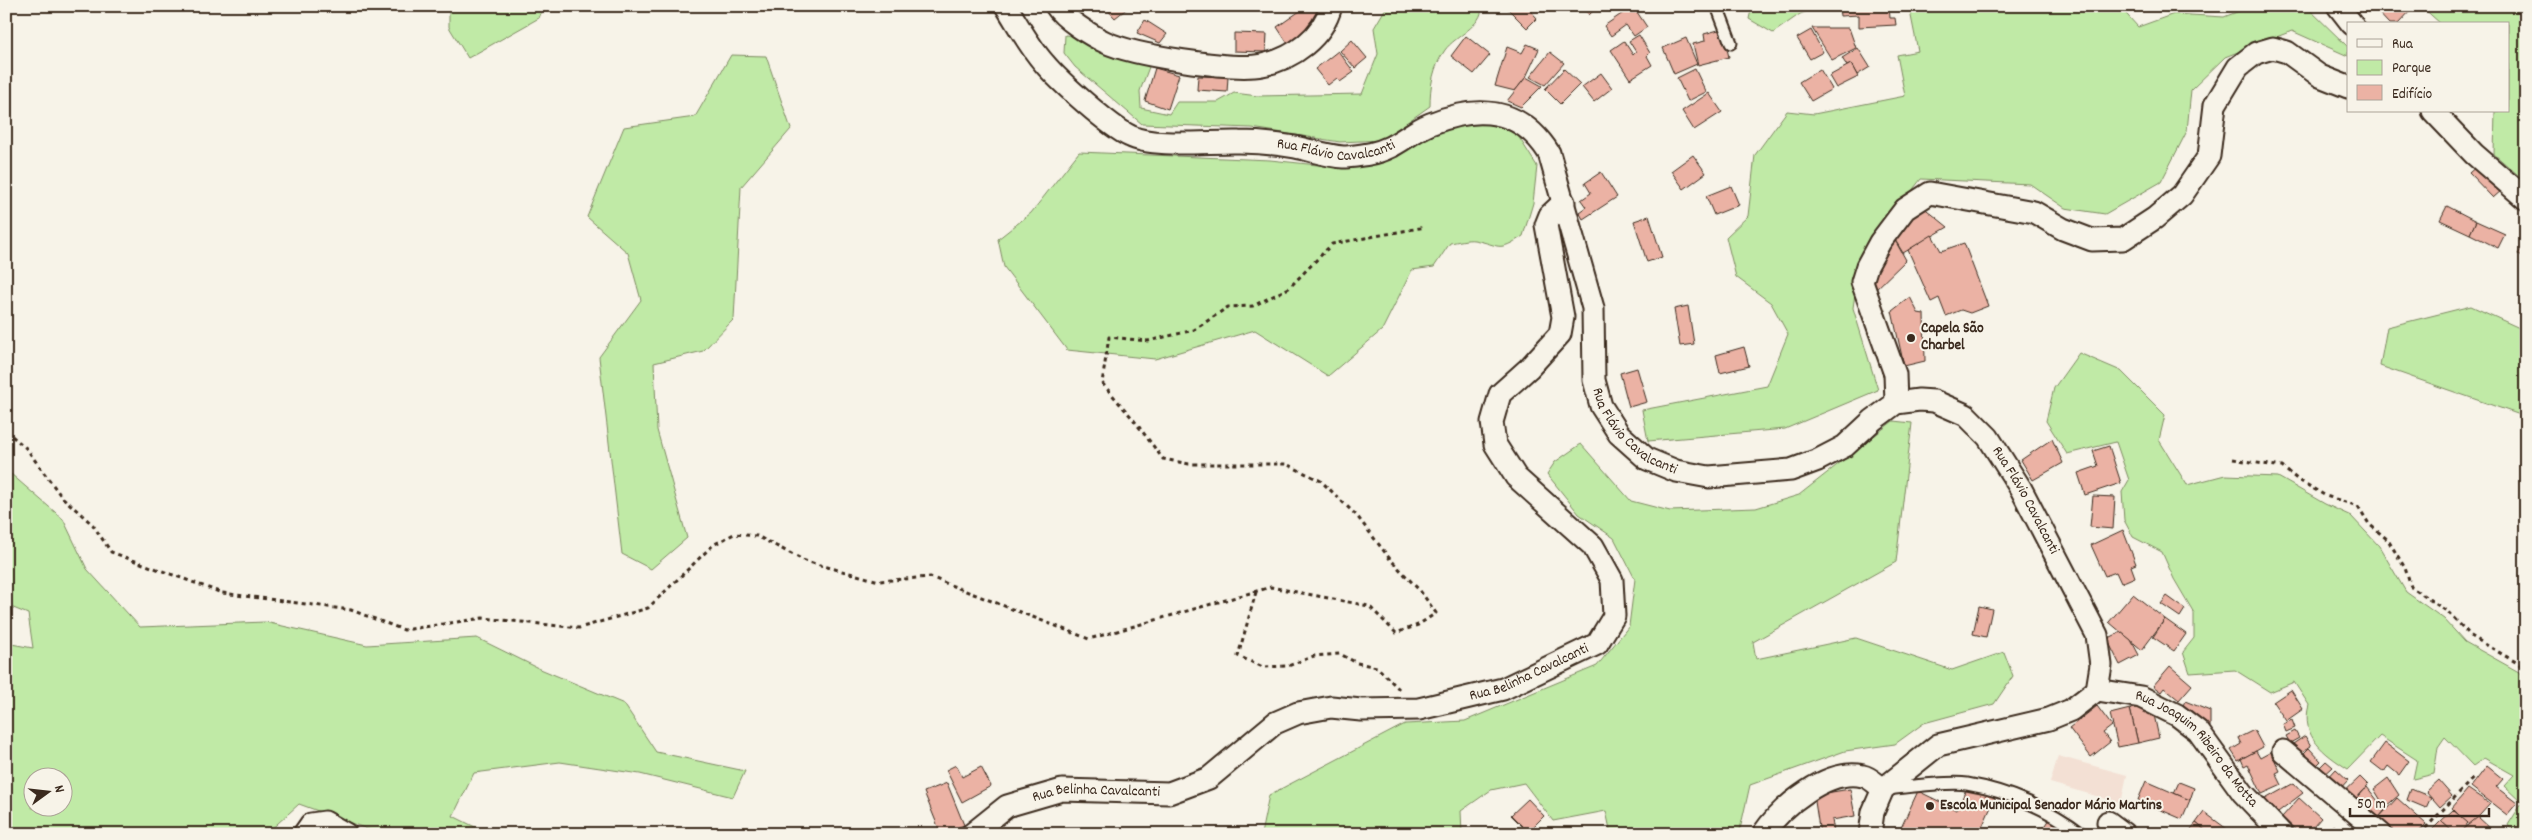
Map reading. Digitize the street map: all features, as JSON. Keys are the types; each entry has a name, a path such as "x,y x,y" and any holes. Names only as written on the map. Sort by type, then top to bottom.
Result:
{"street":[{"name":"Rua Flávio Cavalcanti","path":"1006,6 1044,63 1106,120 1130,137 1166,143 1240,142 1294,147 1344,157 1372,153 1398,145 1428,125 1460,114 1480,112 1503,116 1526,125 1538,136 1549,153 1564,202 1593,308 1594,380 1601,406 1619,434 1647,458 1676,471 1709,476 1791,470 1845,446 1872,420 1896,403 1934,401 1966,415 1988,437 2021,490 2097,635 2100,665 2097,690"},
{"path":"1056,6 1085,30 1106,43 1149,55 1232,66 1262,66 1299,50 1320,30 1331,6"},
{"path":"2338,6 2350,22"},
{"path":"1896,403 1894,374 1862,282 1880,242 1905,209 1930,193 2034,212 2063,229 2092,240 2123,239 2156,218 2182,195 2209,156 2214,105 2238,67 2256,53 2273,48 2286,52 2320,76 2347,87"},
{"path":"2434,112 2474,154 2526,199"},
{"name":"Rua Belinha Cavalcanti","path":"972,834 1007,806 1062,790 1168,794 1208,778 1275,723 1298,713 1331,707 1362,710 1419,709 1503,688 1598,644 1614,616 1612,580 1593,546 1516,477 1495,444 1492,422 1500,394 1529,368 1560,334 1562,317 1546,225 1550,215 1564,202"},
{"path":"1870,834 1873,812 1883,789 1938,745 2049,718 2071,710 2097,690"},
{"name":"Rua Joaquim Ribeiro da Motta","path":"2097,690 2141,697 2177,715 2198,732 2243,793 2282,834"},
{"path":"2283,751 2381,834"},
{"path":"1763,834 1783,812 1823,781 1845,774 1865,776 1883,789"},
{"path":"304,834 311,824 325,822 346,834"}],"lane":[{"path":"1717,6 1731,43"},
{"path":"1883,789 1966,783 2025,801 2065,821 2082,834"}],"path":[{"path":"6,432 26,448 61,496 92,525 111,552 222,593 351,610 404,630 483,618 579,628 648,608 712,545 734,534 757,536 805,561 879,581 930,577 1089,639 1271,587 1369,606 1396,633 1418,625 1436,613 1421,592 1390,559 1357,516 1321,481 1286,464 1189,464 1163,460 1133,419 1102,383 1109,337 1148,341 1194,330 1228,307 1254,306 1290,288 1332,244 1425,227"},
{"path":"2233,459 2282,467 2297,479 2326,496 2358,506 2369,524 2388,540 2405,568 2411,587 2448,612 2471,636 2526,668"},
{"path":"1256,592 1238,656 1263,667 1288,666 1314,656 1340,654 1357,663 1377,667 1419,709"},
{"path":"2420,834 2475,776"}],"shaded area":[{"path":"2058,756 2127,775 2121,803 2050,783"}],"green space":[{"path":"449,6 544,6 539,18 468,58 449,27"},
{"path":"1387,6 1482,6 1478,19 1441,56 1433,77 1430,106 1382,140 1340,142 1252,128 1142,124 1075,67 1064,53 1065,35 1082,37 1149,67 1140,91 1141,108 1169,114 1177,102 1218,102 1234,93 1258,96 1362,94 1378,54 1374,28"},
{"path":"1752,6 1821,6 1800,14 1773,33 1749,19"},
{"path":"1909,6 2119,6 2138,27 2174,14 2224,17 2252,6 2306,6 2347,46 2347,56 2292,31 2225,57 2191,90 2187,131 2161,182 2105,214 2065,208 2030,184 1921,179 1860,257 1853,308 1878,390 1785,429 1648,441 1642,410 1767,386 1788,334 1771,303 1736,277 1726,237 1748,216 1755,155 1787,111 1814,114 1905,96 1897,55 1918,51"},
{"path":"2421,6 2526,6 2526,182 2494,154 2495,112 2510,112 2510,22 2439,22"},
{"path":"731,55 766,56 791,129 741,187 734,319 703,351 654,363 657,430 687,538 651,569 622,554 599,357 641,300 628,253 587,217 624,127 695,117"},
{"path":"1476,119 1515,131 1537,166 1533,203 1523,236 1503,246 1471,240 1450,243 1434,267 1412,270 1382,330 1328,376 1255,330 1155,359 1067,350 1004,267 998,239 1031,213 1079,152 1270,160 1346,168 1398,157 1421,138 1449,123"},
{"path":"2471,306 2526,331 2526,417 2380,366 2387,327"},
{"path":"2079,353 2121,371 2165,415 2159,440 2187,485 2225,475 2278,477 2325,504 2351,516 2379,546 2406,592 2444,619 2465,642 2526,676 2526,834 2514,834 2508,825 2522,803 2504,786 2514,775 2484,758 2473,766 2445,737 2438,747 2434,774 2413,779 2417,760 2380,736 2348,769 2323,751 2311,735 2307,716 2309,705 2294,682 2270,692 2235,670 2190,673 2183,652 2194,638 2194,613 2174,579 2162,552 2133,537 2124,520 2122,492 2129,480 2116,442 2067,454 2046,421 2054,388"},
{"path":"1893,421 1912,423 1896,562 1753,642 1756,659 1856,638 1952,670 2004,652 2013,676 1994,704 1924,723 1895,744 1845,751 1750,785 1739,834 1611,834 1606,811 1553,821 1524,783 1491,790 1461,811 1462,834 1261,834 1269,795 1405,724 1465,721 1597,666 1629,626 1635,579 1614,538 1579,514 1547,474 1555,462 1581,444 1631,501 1670,511 1756,508 1799,495"},
{"path":"11,474 63,519 87,569 140,627 265,622 367,645 477,638 538,668 624,704 656,752 745,771 733,797 640,774 560,762 474,773 453,816 489,834 381,834 299,804 266,834 6,834 6,643 33,648 28,614 6,605 6,477"}],"building":[{"path":"1104,6 1130,6 1115,18"},
{"path":"1307,6 1313,6 1323,20 1288,44 1277,27"},
{"path":"1510,6 1526,6 1537,18 1527,28 1508,9"},
{"path":"1581,6 1598,6 1589,15"},
{"path":"1633,6 1647,27 1634,36 1626,25 1611,36 1604,26"},
{"path":"1839,6 1889,6 1890,18 1895,18 1896,25 1859,27 1859,15 1840,16"},
{"path":"2378,6 2411,6 2413,8 2400,22 2387,22 2375,9"},
{"path":"1145,20 1167,34 1160,43 1137,33"},
{"path":"1812,28 1849,28 1856,48 1832,60"},
{"path":"1722,29 1729,57 1698,65 1693,44 1705,41 1704,34"},
{"path":"1811,30 1823,52 1810,59 1797,38"},
{"path":"1234,33 1267,34 1266,52 1234,51"},
{"path":"1639,35 1650,53 1647,56 1652,65 1630,79 1611,50 1624,41 1633,55 1636,52 1629,41"},
{"path":"1466,36 1490,55 1474,74 1451,56"},
{"path":"1686,38 1697,64 1674,74 1663,48"},
{"path":"1352,40 1367,58 1355,68 1340,51"},
{"path":"1527,44 1539,49 1526,77 1515,91 1495,86 1507,47 1522,53"},
{"path":"1858,48 1870,67 1857,75 1851,64 1847,66 1842,58"},
{"path":"1338,51 1354,72 1340,82 1337,78 1328,85 1315,69"},
{"path":"1550,52 1564,63 1545,85 1530,77"},
{"path":"1851,64 1858,77 1836,88 1829,76"},
{"path":"1155,68 1179,75 1168,109 1145,101"},
{"path":"1564,69 1580,84 1560,104 1545,89"},
{"path":"1695,69 1706,92 1688,101 1677,78"},
{"path":"1820,69 1832,89 1811,101 1799,82"},
{"path":"1601,73 1612,88 1594,102 1582,87"},
{"path":"1198,76 1228,77 1227,92 1197,90"},
{"path":"1526,77 1542,86 1521,107 1507,101"},
{"path":"1709,93 1722,112 1694,130 1682,111"},
{"path":"1693,155 1706,173 1684,189 1671,171"},
{"path":"2478,165 2502,190 2493,198 2469,173"},
{"path":"1601,172 1617,197 1583,219 1579,212 1586,207 1581,200 1591,193 1585,183"},
{"path":"1731,186 1739,205 1714,215 1706,196"},
{"path":"1922,206 1948,227 1903,253 1892,235"},
{"path":"2447,206 2476,221 2470,234 2440,220"},
{"path":"1649,216 1662,257 1647,262 1634,221"},
{"path":"2476,221 2505,234 2498,248 2470,234"},
{"path":"1892,235 1906,260 1871,294 1866,281"},
{"path":"1932,235 1941,251 1964,243 1988,306 1970,313 1961,310 1946,316 1939,298 1931,302 1908,250"},
{"path":"2526,243 2526,260 2518,254"},
{"name":"Capela São Charbel","path":"1910,297 1918,313 1924,314 1925,361 1904,366 1892,311"},
{"path":"1688,306 1694,344 1680,346 1674,309"},
{"path":"1744,347 1749,366 1720,373 1716,355"},
{"path":"1637,368 1647,402 1629,407 1620,373"},
{"path":"2052,439 2063,463 2033,480 2021,460"},
{"path":"2109,446 2121,483 2085,495 2078,473 2098,466 2093,451"},
{"path":"2093,496 2115,497 2113,529 2090,527"},
{"path":"2123,530 2136,564 2131,566 2135,577 2121,583 2116,572 2105,576 2091,545"},
{"path":"2133,594 2165,619 2142,650 2109,622"},
{"path":"2167,596 2185,609 2180,617 2161,604"},
{"path":"1979,606 1992,609 1986,637 1973,634"},
{"path":"2165,619 2186,634 2174,651 2153,637"},
{"path":"2121,632 2131,640 2139,655 2120,665 2107,639"},
{"path":"2170,666 2192,685 2179,700 2164,688 2161,692 2153,686"},
{"path":"2291,690 2303,709 2286,721 2273,702"},
{"path":"2185,701 2210,711 2210,727 2179,714"},
{"path":"2097,706 2112,726 2103,733 2110,742 2091,757 2069,728"},
{"path":"2144,706 2153,710 2159,738 2138,743 2130,709"},
{"path":"2130,709 2138,743 2118,747 2110,714"},
{"path":"2292,720 2295,728 2286,732 2283,724"},
{"path":"2254,730 2263,747 2238,761 2231,750 2241,744 2238,738"},
{"path":"2295,731 2299,738 2290,743 2286,736"},
{"path":"2305,736 2311,746 2297,755 2290,746"},
{"path":"2385,743 2409,761 2399,775 2388,766 2384,772 2371,762"},
{"path":"2309,748 2321,761 2311,771 2299,758"},
{"path":"2256,751 2260,758 2271,752 2280,771 2276,773 2282,785 2262,794 2248,764 2244,766 2241,759"},
{"path":"2326,761 2333,767 2322,777 2316,771"},
{"path":"956,765 962,777 981,767 991,786 962,802 946,770"},
{"path":"2487,766 2503,779 2496,787 2517,803 2507,815 2471,787"},
{"path":"2336,769 2348,780 2338,791 2326,780"},
{"path":"2360,777 2368,785 2351,805 2340,796"},
{"path":"2388,778 2399,795 2385,807 2374,789"},
{"path":"2438,780 2452,796 2440,807 2426,791"},
{"path":"2146,781 2190,800 2182,819 2138,800"},
{"path":"2179,782 2194,788 2190,800 2174,793"},
{"path":"947,783 964,825 941,834 924,792"},
{"path":"2294,783 2303,793 2270,818 2258,803"},
{"name":"Escola Municipal Senador Mário Martins","path":"1968,785 1995,798 1979,834 1907,834 1900,830 1918,791 1957,810"},
{"path":"2367,787 2385,810 2374,823 2351,805"},
{"path":"1850,789 1855,816 1832,820 1834,831 1820,834 1814,795"},
{"path":"2411,789 2431,797 2426,808 2407,800"},
{"path":"2468,789 2490,804 2470,826 2452,808"},
{"path":"2299,798 2321,818 2307,834 2300,834 2282,817"},
{"path":"2397,798 2426,824 2417,834 2386,834 2374,823"},
{"path":"1528,799 1544,816 1528,832 1511,815"},
{"path":"2453,810 2468,823 2459,834 2455,834 2441,821"},
{"path":"2204,812 2231,832 2229,834 2210,834 2196,823"},
{"path":"2478,817 2491,829 2487,834 2466,834 2462,830"},
{"path":"2050,819 2071,834 2040,834"},
{"path":"2441,821 2455,834 2428,834"},
{"path":"2196,823 2210,834 2187,834"},
{"path":"2333,825 2344,834 2326,834"}],"place":[{"name":"Capela São Charbel","path":"1911,338"},
{"name":"Escola Municipal Senador Mário Martins","path":"1930,806"}]}
